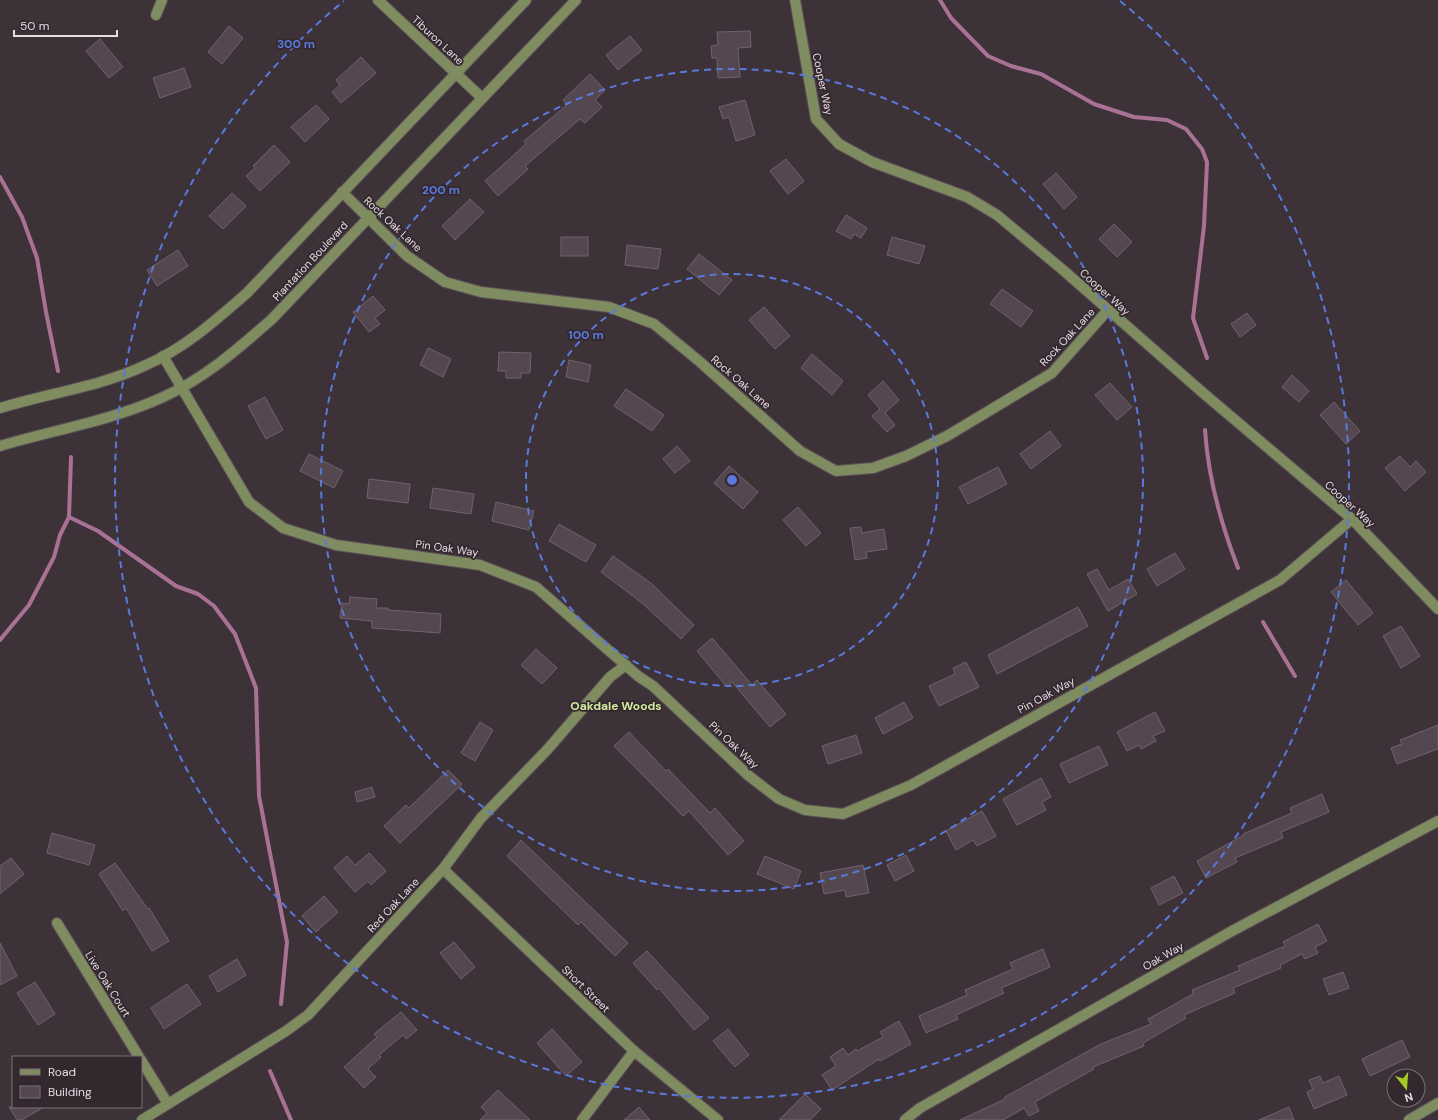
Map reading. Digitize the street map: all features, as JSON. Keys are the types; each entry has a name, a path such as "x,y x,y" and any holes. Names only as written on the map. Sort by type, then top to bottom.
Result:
{"street":[{"path":"156,15 162,0"},
{"name":"Tiburon Lane","path":"378,0 482,98"},
{"path":"0,408 126,373 163,356 208,327 247,293 526,0"},
{"name":"Plantation Boulevard","path":"0,446 138,407 181,388 208,372 231,355 272,319 576,0"},
{"name":"Cooper Way","path":"795,0 816,119 839,144 872,162 967,197 997,215 1063,270 1235,421 1352,519 1438,609"},
{"name":"Rock Oak Lane","path":"342,192 407,256 445,282 481,292 610,308 654,324 705,366 800,451 836,471 873,468 906,456 947,436 1052,373 1108,310"},
{"name":"Pin Oak Way","path":"163,356 249,502 282,528 336,545 480,565 536,587 626,665 653,686 749,776 779,799 806,810 843,814 911,785 1280,580 1352,519"},
{"name":"Red Oak Lane","path":"142,1120 308,1015 443,869 481,818 547,750 610,677 626,665"},
{"name":"Oak Way","path":"905,1120 920,1108 1225,935 1438,821"},
{"name":"Short Street","path":"443,869 634,1051 718,1120"},
{"name":"Live Oak Court","path":"57,923 138,1056"},
{"path":"582,1120 634,1051"},
{"path":"142,1062 168,1104"},
{"path":"1410,1120 1438,1103"}],"building":[{"path":"229,26 243,38 222,64 208,52"},
{"path":"750,31 751,47 738,48 740,77 718,78 717,58 712,58 711,46 718,45 717,32"},
{"path":"630,36 642,50 618,70 606,55"},
{"path":"100,39 123,67 109,78 86,51"},
{"path":"361,57 376,73 341,103 332,92 340,85 336,80"},
{"path":"184,68 191,87 160,98 153,78"},
{"path":"590,74 605,90 595,100 602,107 585,123 580,119 525,166 528,169 498,196 485,181 526,144 524,141 567,105 563,100"},
{"path":"745,100 755,135 736,141 729,117 723,119 719,107"},
{"path":"316,105 329,119 305,142 291,127"},
{"path":"274,145 290,162 260,191 246,176 255,168 253,166"},
{"path":"786,159 804,181 788,194 770,171"},
{"path":"1056,173 1077,197 1064,209 1043,184"},
{"path":"232,193 246,206 223,229 209,216"},
{"path":"470,199 484,212 455,240 442,226"},
{"path":"846,215 867,228 861,238 854,234 851,239 836,231"},
{"path":"1114,224 1132,242 1117,257 1099,239"},
{"path":"561,237 588,237 588,256 561,256"},
{"path":"892,237 925,246 919,264 887,255"},
{"path":"627,245 661,249 658,269 625,265"},
{"path":"178,250 188,266 157,286 147,270"},
{"path":"699,254 732,280 719,295 687,269"},
{"path":"1002,289 1033,311 1021,327 990,304"},
{"path":"373,296 385,310 375,318 380,324 369,332 353,312"},
{"path":"764,307 790,336 775,349 749,320"},
{"path":"1247,313 1256,325 1240,337 1231,324"},
{"path":"428,348 451,359 443,377 420,365"},
{"path":"499,352 531,353 530,373 521,373 521,378 506,378 506,371 498,371"},
{"path":"812,354 843,381 832,395 801,368"},
{"path":"569,360 591,365 588,382 566,377"},
{"path":"1292,375 1309,391 1299,402 1282,387"},
{"path":"883,381 899,400 885,413 895,425 887,432 872,416 880,409 868,395"},
{"path":"1110,383 1132,407 1117,420 1095,395"},
{"path":"626,389 664,415 652,431 614,406"},
{"path":"265,397 283,430 266,439 248,406"},
{"path":"1334,402 1360,431 1346,444 1320,415"},
{"path":"1050,431 1061,446 1031,469 1020,454"},
{"path":"677,446 690,461 675,473 663,459"},
{"path":"309,454 343,471 334,488 300,471"},
{"path":"1400,456 1410,467 1416,461 1426,472 1405,491 1385,468"},
{"path":"729,466 758,492 743,509 714,483"},
{"path":"998,467 1007,484 968,504 959,487"},
{"path":"369,479 410,484 408,503 367,498"},
{"path":"433,488 474,494 471,514 430,508"},
{"path":"496,502 534,511 529,530 492,521"},
{"path":"798,507 821,533 806,546 783,520"},
{"path":"559,524 596,545 586,562 549,541"},
{"path":"861,527 862,533 884,529 887,549 866,552 867,558 855,560 850,528"},
{"path":"1175,553 1185,569 1157,586 1147,569"},
{"path":"613,556 652,584 694,625 681,639 642,603 601,572"},
{"path":"1097,569 1109,590 1128,579 1137,594 1108,611 1087,574"},
{"path":"1346,580 1373,613 1358,625 1331,592"},
{"path":"350,597 377,599 376,608 441,614 440,633 372,628 372,621 340,618 342,603 349,604"},
{"path":"1078,607 1088,626 997,674 988,655"},
{"path":"1401,626 1420,656 1401,668 1383,636"},
{"path":"712,638 752,685 757,680 786,714 770,727 732,682 727,687 697,651"},
{"path":"536,649 557,668 542,684 521,665"},
{"path":"966,662 979,687 939,706 929,686 955,674 953,668"},
{"path":"904,702 913,718 883,734 875,718"},
{"path":"1155,712 1165,731 1153,736 1156,741 1141,749 1139,745 1127,751 1117,732"},
{"path":"480,722 493,730 475,761 461,753"},
{"path":"1438,725 1438,749 1397,764 1391,748 1402,744 1400,740"},
{"path":"629,732 666,771 668,769 710,813 715,808 744,841 728,855 689,811 683,816 614,746"},
{"path":"856,735 862,753 828,764 822,746"},
{"path":"1099,746 1108,765 1069,783 1060,764"},
{"path":"448,770 462,784 400,843 384,826 406,805 409,808"},
{"path":"1041,778 1051,797 1042,802 1046,810 1017,825 1003,799"},
{"path":"372,787 375,797 357,802 355,792"},
{"path":"1322,794 1329,812 1281,832 1283,838 1235,858 1237,862 1206,878 1197,861 1244,835 1243,834 1292,813 1290,808"},
{"path":"982,811 996,836 977,846 973,840 956,850 946,831"},
{"path":"52,833 95,845 89,865 47,853"},
{"path":"521,840 628,943 615,956 581,922 578,925 507,856"},
{"path":"369,853 386,871 371,885 368,881 355,892 334,868 347,856 355,865"},
{"path":"906,855 914,871 895,881 887,865"},
{"path":"765,856 801,871 794,889 757,874"},
{"path":"11,858 24,874 0,894 0,866"},
{"path":"115,863 148,909 149,908 169,941 152,951 126,908 123,911 99,874"},
{"path":"863,865 869,893 846,897 845,890 824,894 820,873"},
{"path":"1174,876 1183,893 1159,905 1151,888"},
{"path":"324,896 338,912 316,932 302,916"},
{"path":"1318,924 1327,941 1315,947 1318,953 1305,959 1302,954 1280,965 1281,968 1233,988 1235,993 1184,1015 1186,1018 1143,1043 1144,1046 1093,1067 1094,1069 1035,1102 1039,1111 1029,1116 1024,1108 1003,1120 960,1120 1005,1099 1005,1097 1101,1044 1151,1024 1148,1019 1193,994 1192,990 1240,970 1238,966 1285,946 1283,942"},
{"path":"454,942 475,967 461,979 440,953"},
{"path":"0,943 17,976 0,985"},
{"path":"1043,949 1050,967 1001,988 1004,993 956,1015 958,1019 926,1033 919,1016 967,995 965,990 1013,969 1010,963"},
{"path":"647,951 709,1018 694,1030 659,988 657,990 633,963"},
{"path":"237,959 246,975 218,992 209,976"},
{"path":"1343,972 1349,988 1329,995 1323,979"},
{"path":"35,982 55,1014 38,1025 17,993"},
{"path":"187,984 201,1004 164,1029 151,1008"},
{"path":"401,1012 417,1030 406,1039 403,1035 379,1055 381,1057 368,1069 376,1077 364,1088 344,1067 377,1037 374,1034"},
{"path":"899,1021 911,1044 880,1061 879,1059 832,1090 822,1075 836,1066 830,1057 843,1048 848,1055 856,1049 857,1051 883,1037 880,1032"},
{"path":"552,1029 582,1062 566,1076 537,1043"},
{"path":"728,1029 749,1055 735,1067 713,1041"},
{"path":"1402,1040 1410,1057 1370,1076 1362,1059"},
{"path":"1320,1076 1323,1083 1339,1076 1347,1095 1314,1109 1307,1092 1313,1089 1309,1080"},
{"path":"498,1090 530,1120 480,1120 487,1113 481,1107"},
{"path":"805,1094 821,1109 810,1120 779,1120"},
{"path":"9,1107 42,1108 22,1120 17,1120"},
{"path":"639,1107 650,1120 624,1120"},
{"path":"1289,1107 1294,1120 1259,1120"}],"waterway":[{"path":"940,0 951,18 988,56 1011,66 1041,74 1094,104 1134,117 1167,120 1186,129 1202,149 1207,162 1204,226 1193,318 1207,358"},
{"path":"0,177 22,217 37,258 58,371"},
{"path":"1205,430 1209,465 1216,500 1238,568"},
{"path":"0,640 29,605 54,557 60,535 69,517 71,457"},
{"path":"69,517 98,531 176,586 198,594 214,606 235,634 256,688 259,796 287,942 281,1004"},
{"path":"1263,622 1295,676"},
{"path":"270,1071 291,1120"}],"district":[{"name":"Oakdale Woods","path":"616,706"}]}
